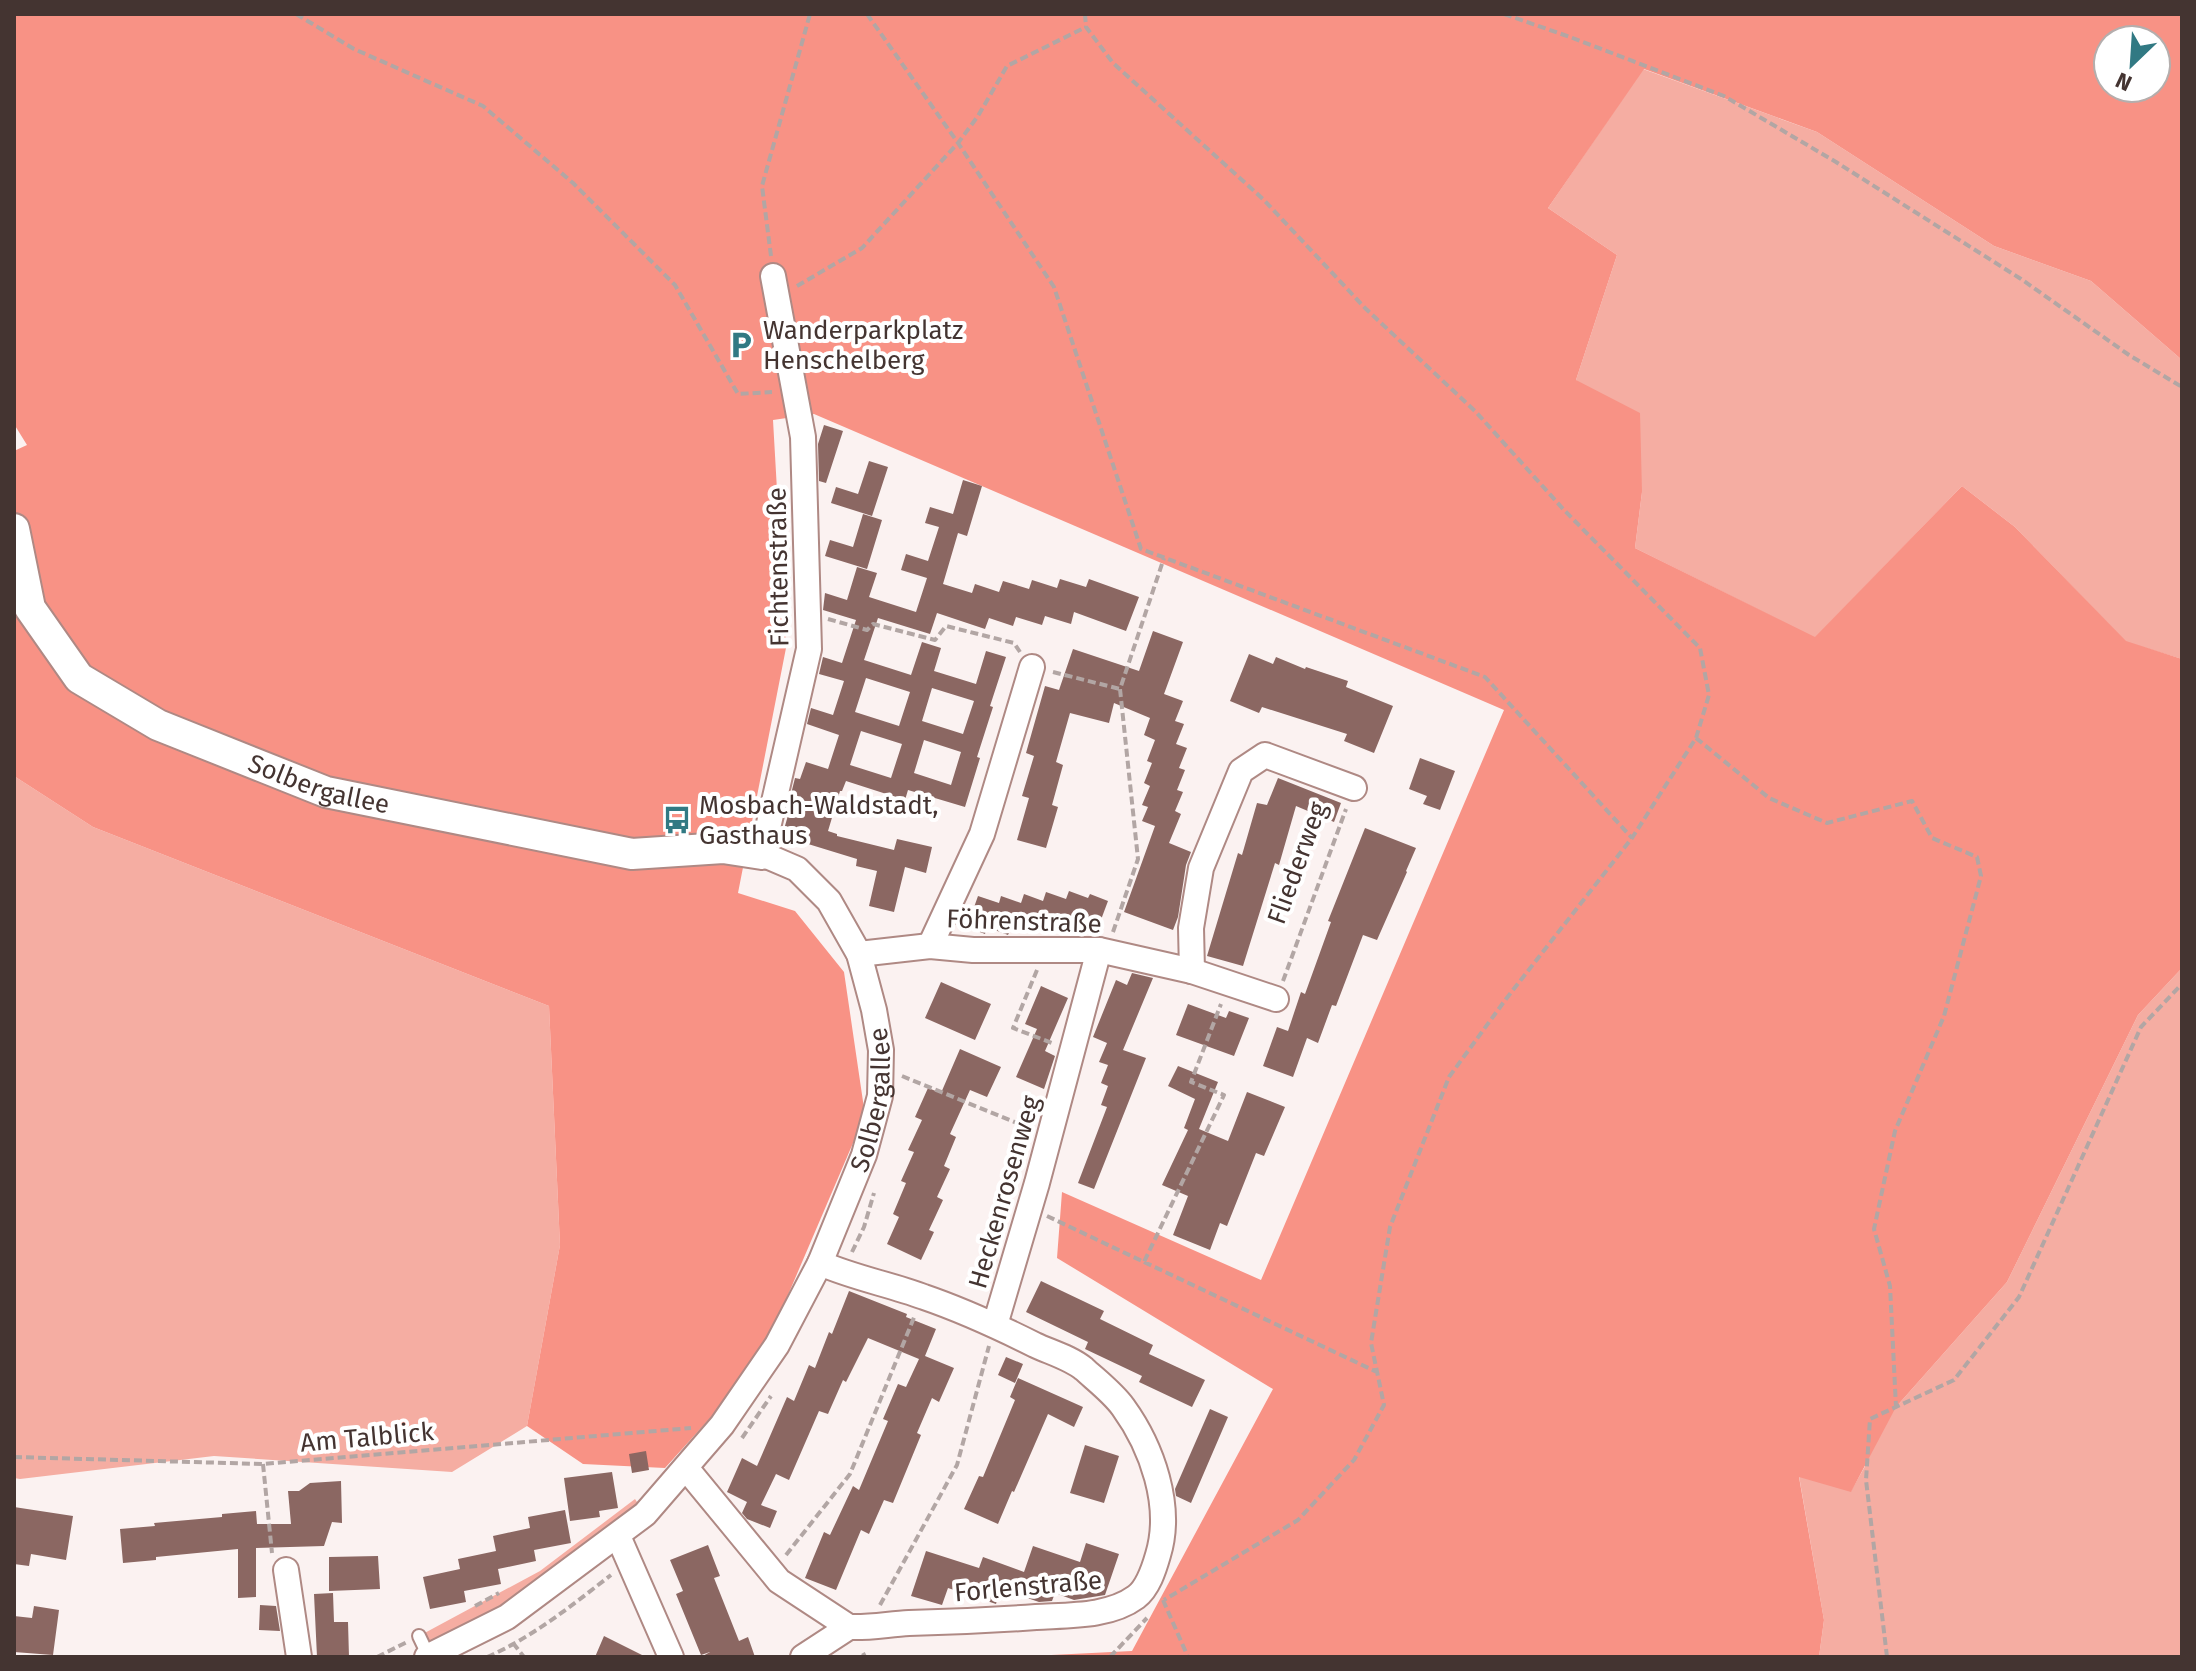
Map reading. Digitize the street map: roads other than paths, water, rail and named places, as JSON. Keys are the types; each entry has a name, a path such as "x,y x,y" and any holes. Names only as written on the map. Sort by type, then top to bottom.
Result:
{"street":[{"name":"Fichtenstraße","path":"762,854 809,649 803,437 775,287"},
{"name":"Solbergallee","path":"14,529 30,608 79,678 158,725 326,792 632,854 723,848 762,854 797,869 829,901 859,954 881,1050 880,1096 864,1155 820,1263 777,1345 722,1425 645,1514 507,1617 426,1652"},
{"path":"930,946 982,834 1032,667"},
{"name":"Fliederweg","path":"1192,971 1191,928 1201,868 1241,771 1265,755 1354,788"},
{"name":"Föhrenstraße","path":"859,954 930,946 973,950 1099,950 1192,971 1276,999"},
{"name":"Heckenrosenweg","path":"995,1325 1099,950"},
{"name":"Forlenstraße","path":"820,1263 922,1296 995,1325 1081,1366 1122,1405 1145,1447 1161,1494 1164,1521 1162,1544 1153,1573 1137,1596 1108,1610 863,1629 849,1627"},
{"path":"686,1468 779,1581 849,1627 803,1657"},
{"path":"618,1536 671,1657"},
{"path":"286,1570 299,1657"}],"place":[{"name":"Wanderparkplatz Henschelberg","path":"741,345"},
{"name":"Mosbach-Waldstadt, Gasthaus","path":"677,820"}]}
